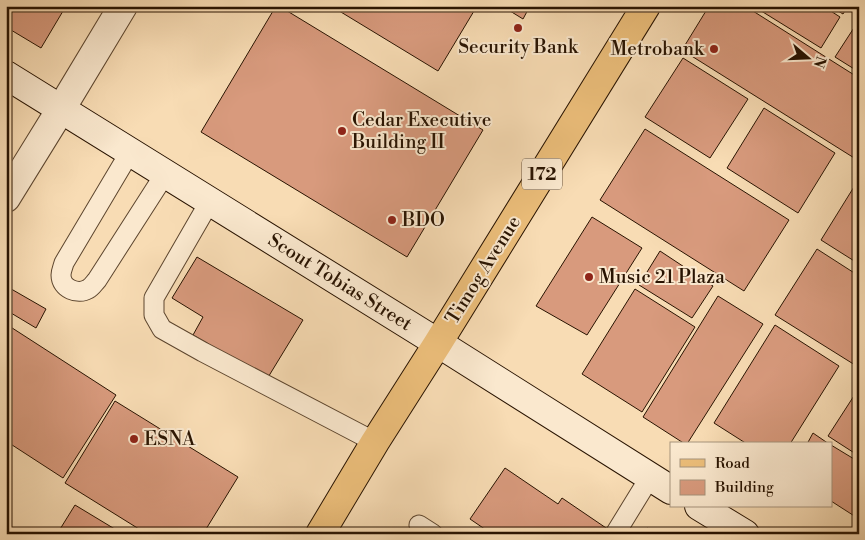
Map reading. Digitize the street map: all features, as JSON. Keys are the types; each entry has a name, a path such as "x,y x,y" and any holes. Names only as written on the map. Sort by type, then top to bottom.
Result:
{"main road":[{"name":"Timog Avenue","path":"320,534 375,442 646,6"}],"street":[{"path":"6,198 123,6"},
{"name":"Scout Tobias Street","path":"6,76 438,343 660,484"},
{"path":"701,508 745,534"}],"lane":[{"path":"130,152 64,263 61,274 63,284 70,290 81,291 90,288 97,280 165,174"},
{"path":"210,201 154,298 154,315 162,329 375,442"},
{"path":"615,534 660,484"}],"building":[{"path":"6,6 66,6 41,48 6,27"},
{"name":"Cedar Executive Building II","path":"276,6 279,6 483,130 407,257 201,132"},
{"path":"331,6 477,6 438,71"},
{"path":"502,6 530,6 523,19"},
{"path":"709,6 745,6 859,78 859,161 682,50"},
{"path":"759,6 823,6 840,17 821,48 758,9"},
{"path":"830,6 848,6 843,14"},
{"path":"859,20 859,72 835,57"},
{"path":"683,58 748,99 710,158 645,117"},
{"path":"764,108 835,153 798,213 727,168"},
{"path":"645,129 789,220 744,291 600,200"},
{"path":"857,182 859,183 859,264 821,240"},
{"name":"Music 21 Plaza","path":"592,217 642,248 587,335 536,306"},
{"path":"817,249 859,276 859,360 855,365 775,315"},
{"path":"660,251 713,286 692,318 639,285"},
{"path":"197,257 303,320 267,379 193,335 203,317 172,298"},
{"path":"6,286 46,309 36,328 6,310"},
{"path":"635,289 695,327 642,412 582,374"},
{"path":"718,296 763,324 688,442 682,442 643,417"},
{"path":"6,324 116,395 63,478 6,441"},
{"path":"775,325 839,366 791,442 744,442 714,423"},
{"path":"859,388 859,456 828,436"},
{"name":"ESNA","path":"115,401 238,477 203,534 147,534 65,483"},
{"path":"813,433 826,442 808,442"},
{"path":"832,446 859,462 859,519 832,502"},
{"path":"505,468 558,504 562,498 612,532 611,534 492,534 470,519"},
{"path":"75,505 123,534 57,534"},
{"path":"647,528 657,534 644,534"}],"place":[{"name":"Security Bank","path":"518,28"},
{"name":"Metrobank","path":"714,49"},
{"name":"Cedar Executive Building II","path":"342,131"},
{"name":"BDO","path":"392,220"},
{"name":"Music 21 Plaza","path":"589,277"},
{"name":"ESNA","path":"134,439"}]}
